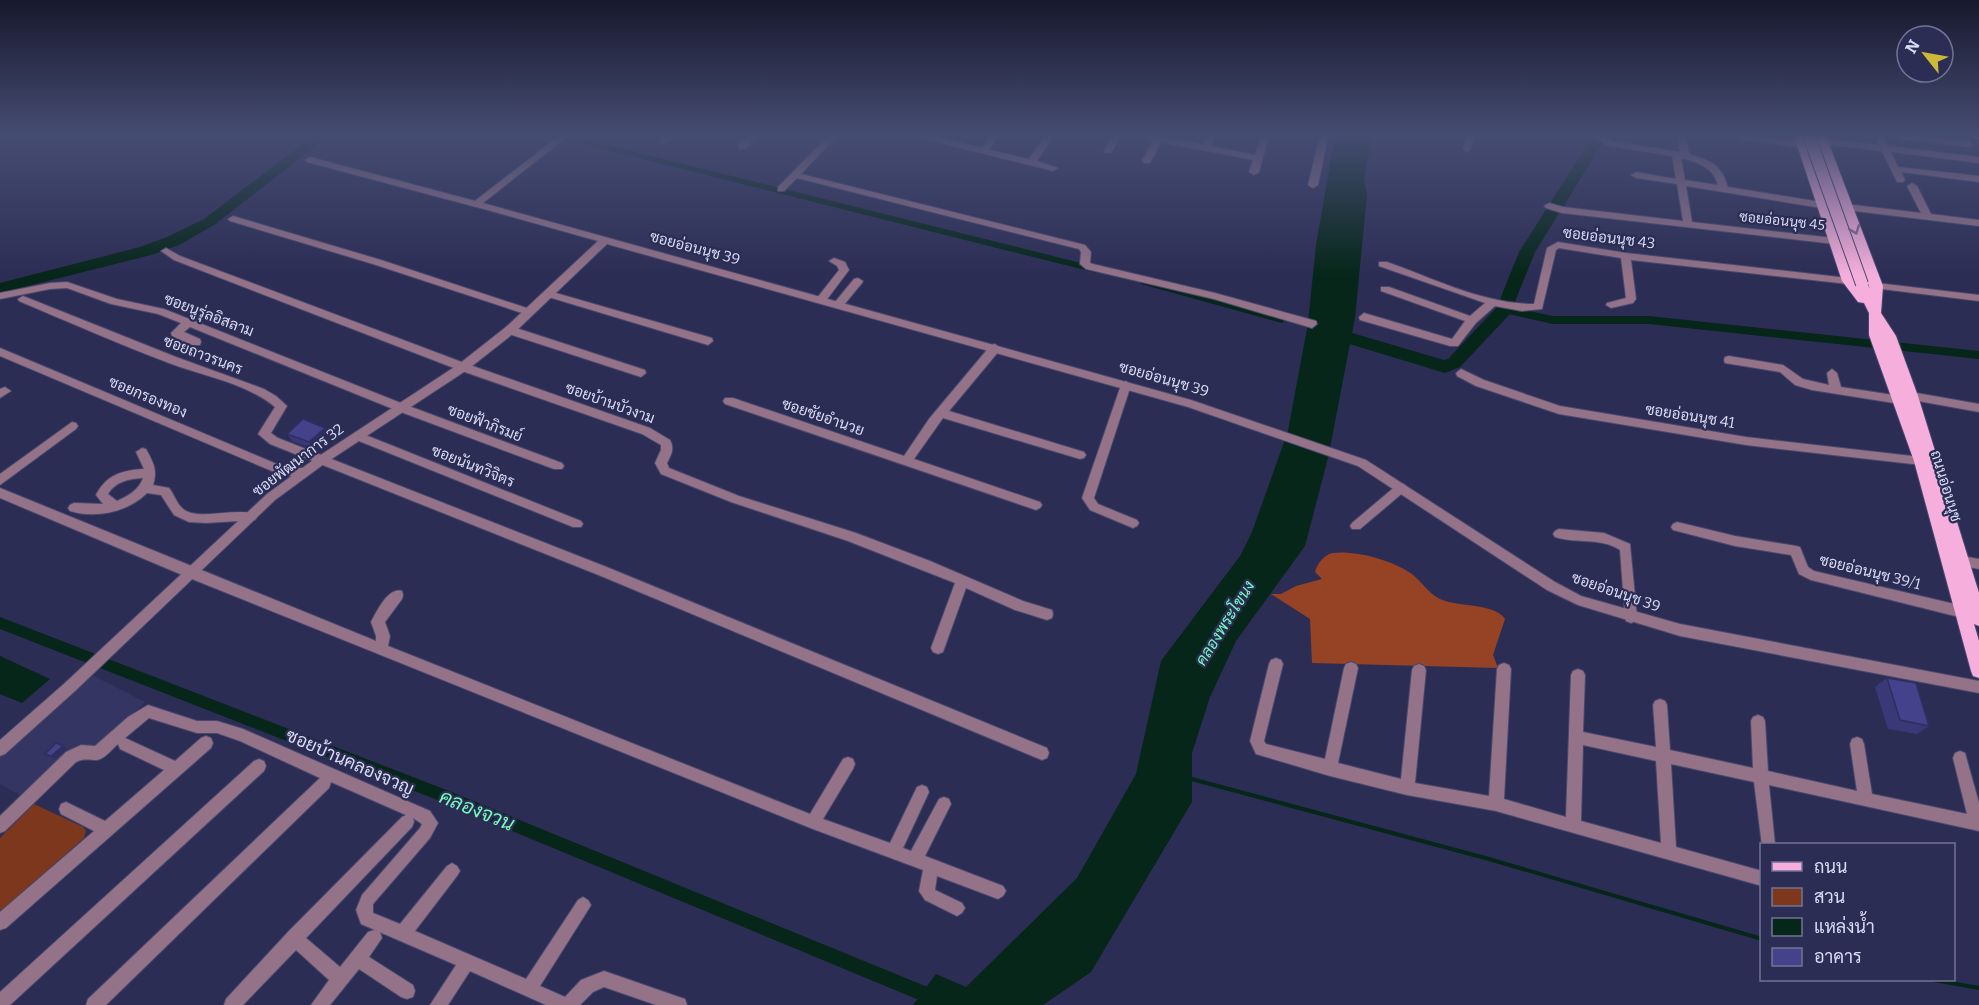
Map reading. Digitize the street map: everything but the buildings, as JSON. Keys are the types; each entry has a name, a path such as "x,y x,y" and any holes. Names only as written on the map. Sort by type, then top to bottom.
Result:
{"main road":[{"name":"ถนนอ่อนนุช","path":"1814,183 1834,241 1855,282 1875,312 1883,335 1955,559 1963,612 1979,671"},
{"name":"ถนนอ่อนนุช","path":"1816,183 1855,282"},
{"name":"ถนนอ่อนนุช","path":"1837,183 1877,286 1875,312"},
{"name":"ถนนอ่อนนุช","path":"1903,397 1921,462 1979,620"},
{"path":"1963,612 1979,620"}],"street":[{"name":"ซอยอ่อนนุช 39","path":"396,183 839,304 1213,410 1362,463 1551,586 1578,600 1631,617 1680,630 1979,687"},
{"path":"476,204 503,183"},
{"path":"781,189 787,183"},
{"path":"826,183 1082,247 1086,252 1084,264 1090,267 1215,296 1312,324"},
{"path":"1688,224 1680,183 1821,205"},
{"path":"1722,183 1724,190"},
{"path":"1912,186 1927,216"},
{"path":"1846,207 1979,223"},
{"name":"ซอยอ่อนนุช 45","path":"1555,208 1834,241"},
{"path":"233,219 377,262 529,312"},
{"name":"ซอยพัฒนาการ 32","path":"1,747 70,687 287,485 463,367 510,330 604,241"},
{"name":"ซอยอ่อนนุช 43","path":"1383,264 1515,307 1538,307 1555,246 1855,282"},
{"name":"ซอยบ้านบัวงาม","path":"166,251 188,262 463,367 661,438 667,446 661,467 676,476 735,499 852,537 926,565 1029,609 1047,614"},
{"path":"1611,305 1629,301 1631,298 1626,256"},
{"path":"821,300 844,270 842,264 834,261"},
{"path":"839,304 858,281"},
{"name":"ซอยนูรุ่ลอิสลาม","path":"0,296 50,286 76,286 115,302 160,311 402,408"},
{"path":"1877,286 1979,298"},
{"path":"1385,289 1472,320"},
{"path":"549,294 708,341"},
{"name":"ซอยถาวรนคร","path":"23,299 277,401 281,406 280,411 264,434 274,441 320,461"},
{"path":"1364,317 1454,343 1472,320 1498,303"},
{"path":"188,323 176,333 196,342"},
{"path":"510,330 641,373"},
{"path":"907,461 941,413 995,348"},
{"name":"ซอยกรองทอง","path":"0,352 283,471 303,473"},
{"path":"1729,360 1783,369 1799,382 1836,390 1979,408"},
{"name":"ซอยอ่อนนุช 41","path":"1461,373 1489,386 1559,410 1746,441 1921,462"},
{"path":"1832,373 1836,390"},
{"path":"1126,386 1088,498 1094,507 1133,523"},
{"name":"ซอยชัยอำนวย","path":"729,401 1036,505"},
{"name":"ซอยฟ้าภิรมย์","path":"402,408 558,466"},
{"path":"941,413 1080,454"},
{"path":"0,480 72,426"},
{"name":"ซอยนันทวิจิตร","path":"358,436 577,524"},
{"path":"74,508 93,510 116,506 134,498 145,488 150,474 151,465 142,452"},
{"path":"320,461 605,572 1042,753"},
{"path":"283,471 287,485"},
{"path":"116,506 104,499 102,495 105,488 129,474 150,474"},
{"path":"145,488 165,491 180,514 189,517 241,514 251,517"},
{"path":"1356,526 1401,488"},
{"path":"0,493 191,573 813,822 998,891"},
{"name":"ซอยอ่อนนุช 39/1","path":"1677,527 1735,541 1796,551 1803,570 1810,575 1963,612"},
{"path":"1559,534 1571,533 1616,542 1626,548 1631,617"},
{"path":"1955,559 1979,564"},
{"path":"938,648 962,582"},
{"path":"381,649 383,636 378,622 398,595"},
{"path":"1276,664 1258,745 1266,752 1407,788 1496,804 1760,879"},
{"path":"1330,769 1351,668"},
{"path":"1496,804 1504,669"},
{"path":"1407,788 1419,670"},
{"path":"1573,826 1578,675"},
{"path":"1660,705 1665,756 1669,853"},
{"name":"ซอยบ้านคลองจวญ","path":"0,826 71,757 81,752 98,753 133,721 148,711 156,711 197,727 217,727 243,735 292,759 425,816 431,823 425,833 375,888 364,910 367,918 567,1005 587,986 604,979 679,1005"},
{"path":"1758,721 1768,843"},
{"path":"1576,737 1978,824 1960,758"},
{"path":"0,922 206,742"},
{"path":"124,744 175,768"},
{"path":"1857,744 1866,800"},
{"path":"813,822 848,764"},
{"path":"0,1003 259,766"},
{"path":"94,1005 324,783"},
{"path":"894,852 922,792"},
{"path":"915,860 944,804"},
{"path":"66,810 106,829"},
{"path":"232,1005 407,822"},
{"path":"931,867 927,891 957,908"},
{"path":"403,933 452,871"},
{"path":"529,989 583,905"},
{"path":"294,938 341,979"},
{"path":"319,1005 374,938"},
{"path":"357,959 407,991"},
{"path":"438,1005 462,971"}],"shaded area":[{"path":"1332,553 1352,553 1384,560 1412,574 1440,599 1493,610 1500,614 1505,619 1493,655 1498,668 1312,663 1310,619 1271,594 1281,594 1296,586 1322,579 1315,572 1316,569 1324,558"},
{"path":"88,673 145,702 95,751 80,743 24,797 0,784 0,755"}],"green space":[{"path":"34,804 83,827 86,831 84,838 0,912 0,838"}],"water":[{"name":"คลองพระโขนง","path":"1327,183 1365,183 1367,194 1355,318 1328,458 1305,546 1236,641 1210,697 1192,753 1192,802 1091,972 1043,1005 913,1005 936,974 966,987 1077,878 1136,774 1161,661 1240,556 1252,532 1288,431 1308,323 1316,245"},
{"path":"0,656 50,679 22,703 0,694"}],"waterway":[{"path":"0,288 145,251 173,241 209,222 260,183"},
{"path":"749,183 1097,270"},
{"path":"1334,343 1335,334 1445,367 1454,363 1504,310 1527,252 1570,183"},
{"path":"1145,282 1282,319"},
{"path":"1504,310 1553,320 1649,320 1979,355"},
{"name":"คลองจวน","path":"0,623 444,796 951,1005"},
{"path":"1188,778 1489,859 1760,938"},
{"path":"1940,981 1979,988"}]}
